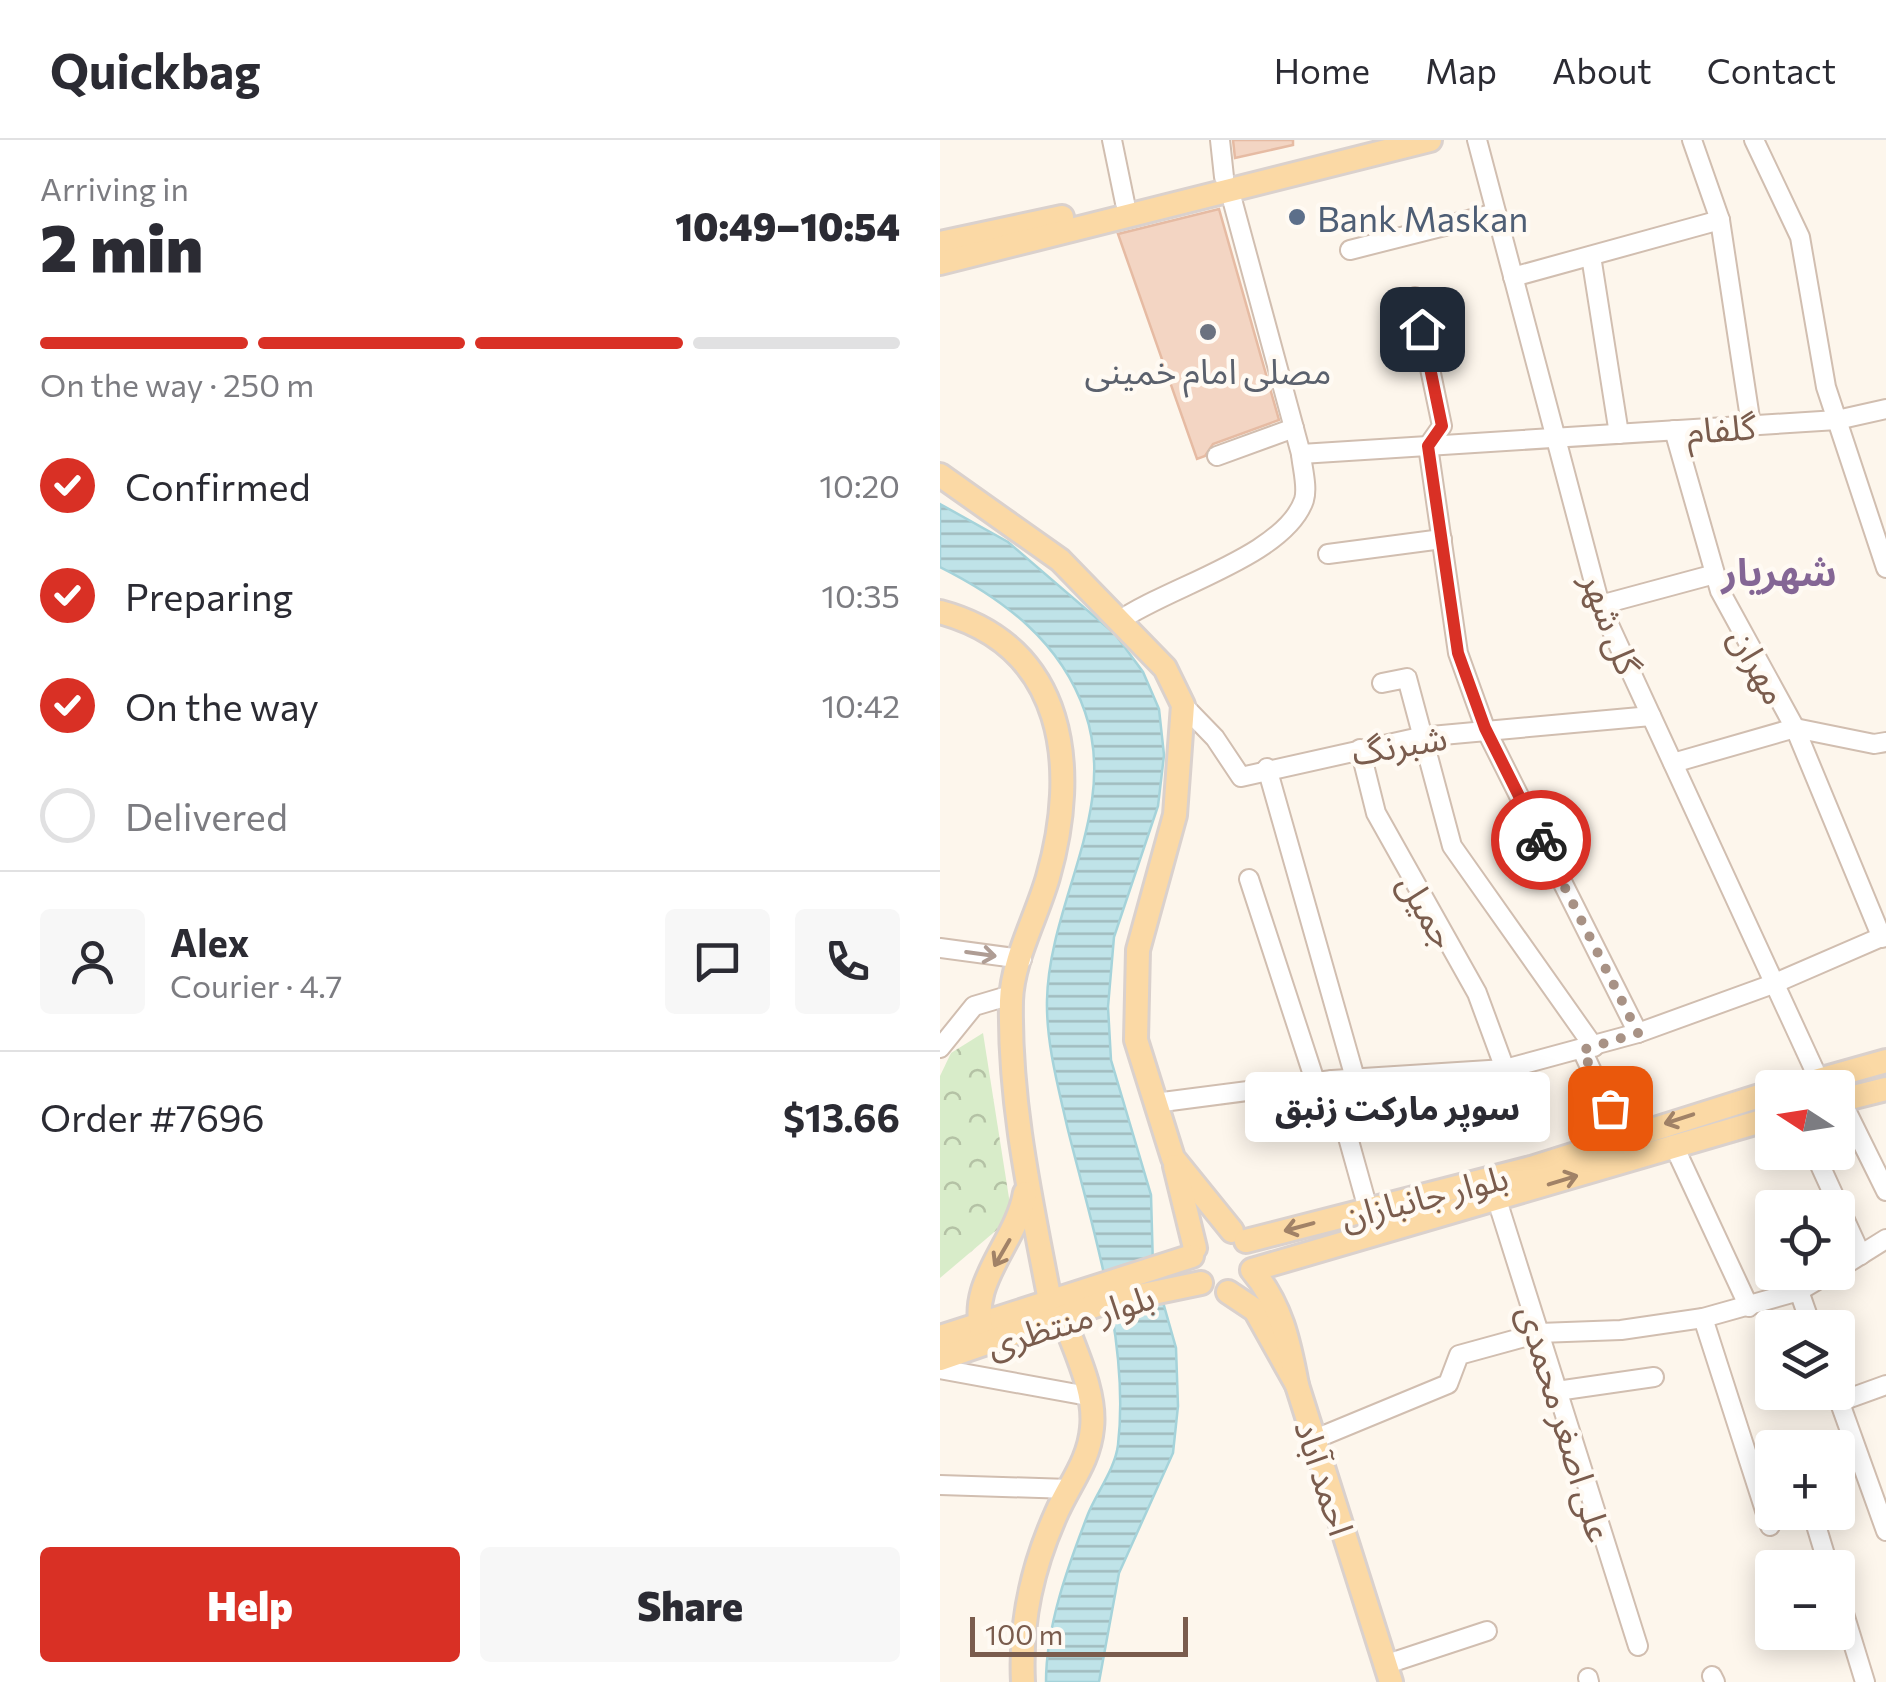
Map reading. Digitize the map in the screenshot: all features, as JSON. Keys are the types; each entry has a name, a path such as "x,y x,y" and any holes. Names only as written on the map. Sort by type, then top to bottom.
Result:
{"main road":[{"path":"940,263 1376,140"},
{"path":"940,243 1430,140"},
{"path":"940,476 1060,560 1165,668 1183,706 1175,814 1138,950 1136,1040 1172,1158 1193,1252 1193,1271 1202,1284 1228,1292 1243,1284 1252,1270"},
{"path":"940,612 982,627 1011,645 1044,692 1060,733 1065,774 1049,874 1011,995 1012,1087 1027,1180 1057,1309 1088,1396 1093,1423 1088,1455 1033,1569 1021,1640 1022,1682"},
{"path":"1854,1070 1886,1061"},
{"path":"1855,1097 1886,1089"},
{"name":"بلوار جانبازان","path":"1239,1236 1531,1168 1755,1097"},
{"name":"بلوار جانبازان","path":"1252,1270 1755,1123"},
{"path":"1172,1158 1239,1236 1252,1270 1271,1292 1287,1334 1297,1385"},
{"path":"982,1335 980,1290 1020,1220 1027,1180"},
{"path":"1193,1252 1206,1234 1239,1236"},
{"name":"بلوار منتظری","path":"1160,1280 1193,1252"},
{"name":"بلوار منتظری","path":"940,1359 982,1335 1098,1295 1160,1280 1202,1284"},
{"name":"احمد آباد","path":"1228,1292 1255,1310 1297,1385 1388,1674"},
{"name":"بلوار منتظری","path":"940,1337 982,1335"}],"street":[{"path":"1112,140 1124,203"},
{"path":"1119,620 1260,548 1292,522 1306,497 1301,454 1226,183 1220,140"},
{"name":"گل شهر","path":"1476,140 1600,605 1814,1070"},
{"path":"1692,140 1720,220 1751,426"},
{"path":"1754,140 1800,237 1826,387 1886,568"},
{"path":"1350,250 1496,213"},
{"path":"1513,277 1720,220"},
{"path":"1591,256 1618,434"},
{"path":"1415,297 1442,426 1428,446 1458,653 1485,728 1638,1033"},
{"name":"گلفام","path":"1301,454 1837,420 1886,410"},
{"path":"1217,456 1294,428"},
{"name":"مهران","path":"1674,430 1720,592 1795,728 1884,936"},
{"path":"1328,554 1442,539"},
{"path":"1600,605 1715,574"},
{"path":"1382,683 1407,678 1452,846 1588,1048 1623,1138"},
{"name":"شبرنگ","path":"1183,706 1215,738 1241,777 1420,737 1485,728 1652,716"},
{"path":"1673,762 1795,728 1874,744 1886,742"},
{"name":"جمیل","path":"1360,749 1376,814 1478,992 1505,1069"},
{"path":"1268,768 1355,1078"},
{"path":"1249,879 1368,1209"},
{"path":"1155,1103 1324,1081 1505,1069 1638,1033 1774,984 1884,936"},
{"path":"940,948 1022,959"},
{"path":"940,1048 974,1006 1011,995"},
{"path":"1855,1130 1886,1191"},
{"path":"1674,1146 1749,1306"},
{"path":"1822,1170 1861,1255"},
{"name":"علی اصغر محمدی","path":"1496,1200 1638,1646"},
{"path":"1855,1259 1886,1241"},
{"path":"1315,1439 1448,1384 1459,1356 1539,1333 1621,1330 1703,1318 1799,1291 1806,1310"},
{"path":"1703,1318 1755,1479"},
{"path":"940,1369 1088,1396"},
{"path":"1557,1391 1654,1377"},
{"path":"1855,1393 1886,1385"},
{"path":"1842,1410 1886,1531"},
{"path":"940,1486 1070,1489"},
{"path":"1388,1674 1487,1631"},
{"path":"1855,1647 1866,1682"}],"green space":[{"path":"983,1033 1012,1217 940,1278 940,1076 951,1053"}],"water":[{"path":"940,504 1008,542 1115,634 1143,672 1159,709 1164,755 1158,806 1114,937 1108,1007 1111,1060 1151,1195 1153,1267 1176,1348 1178,1406 1173,1453 1119,1573 1099,1682 1046,1682 1060,1596 1088,1514 1110,1472 1118,1445 1119,1365 1114,1325 1056,1080 1047,1016 1051,964 1088,820 1094,785 1093,748 1075,687 1045,644 1008,608 940,567"}],"building":[{"path":"1233,140 1293,140 1293,145 1235,158"},
{"name":"مصلی امام خمینی","path":"1219,209 1279,420 1213,444 1205,456 1197,459 1118,234"}],"way so far":[{"path":"1541,840 1638,1033 1582,1050 1610,1108"}],"place":[{"name":"Bank Maskan","path":"1297,217"},
{"name":"مصلی امام خمینی","path":"1208,332"},
{"name":"سوپر مارکت زنبق","path":"1610,1108"}],"district":[{"name":"شهریار","path":"1779,570"}],"route":[{"path":"1422,329 1442,426 1428,446 1458,653 1485,728 1541,840"}]}
